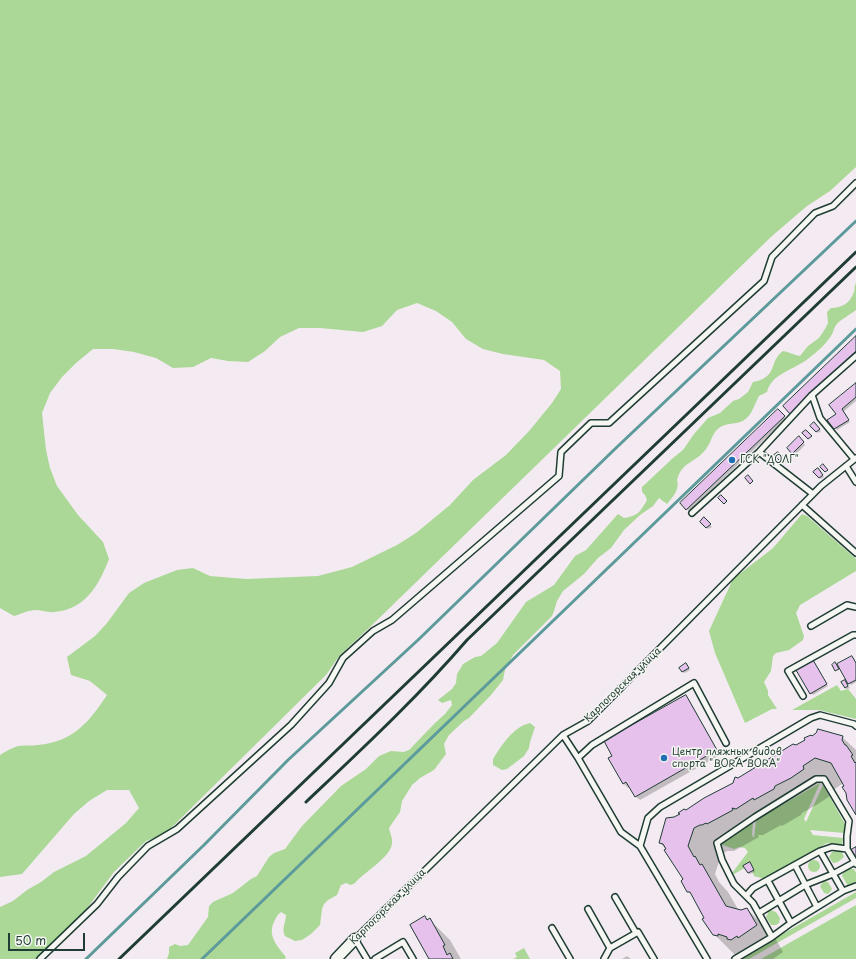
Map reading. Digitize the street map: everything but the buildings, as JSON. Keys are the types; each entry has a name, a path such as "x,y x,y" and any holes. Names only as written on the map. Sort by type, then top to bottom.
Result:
{"street":[{"name":"Карпогорская улица","path":"336,959 355,939"}],"lane":[{"path":"40,959 97,904 118,877 148,846 177,828 291,725 329,683 343,658 372,632 392,620 559,476 561,452 590,423 609,423 764,281 772,257 815,213 833,206 856,183"},
{"path":"692,513 759,452 812,395 856,356"},
{"path":"812,395 820,418 855,459"},
{"path":"759,452 813,494"},
{"name":"Карпогорская улица","path":"355,939 563,735 588,721 821,486 855,459"},
{"path":"846,466 856,482"},
{"path":"802,505 856,553"},
{"path":"811,626 846,605 856,607"},
{"path":"803,696 788,671 853,635 856,635"},
{"path":"578,758 592,745 694,683 726,743"},
{"path":"640,846 648,818 660,807 811,718 820,715 854,724 856,726"},
{"path":"563,735 621,832 640,846 707,959"},
{"path":"759,913 805,885 833,874 855,863 847,849 849,821 824,779 816,779 755,817 717,843 722,860 734,884 753,902 772,937"},
{"path":"746,896 753,888 820,851 832,847 847,849"},
{"path":"820,851 843,891"},
{"path":"795,865 817,907"},
{"path":"768,881 791,922"},
{"path":"735,959 772,937 791,922 843,891 856,886"},
{"path":"615,897 636,933 638,932 654,959"},
{"path":"588,909 610,948"},
{"path":"552,928 570,959"},
{"path":"604,959 610,948 636,933"},
{"path":"355,939 367,959"},
{"path":"375,959 403,942 413,959"}],"green space":[{"path":"0,0 856,0 856,167 830,191 807,206 772,236 340,655 326,675 165,834 146,841 114,872 79,919 37,959 0,959 0,907 13,901 54,872 86,856 126,823 139,808 129,790 107,790 89,801 74,814 22,874 0,877 0,755 17,747 50,743 61,740 70,735 79,729 94,714 107,695 90,681 71,675 67,657 95,636 107,623 129,593 144,583 177,570 193,568 210,576 246,579 318,576 352,567 397,545 416,533 450,505 473,480 506,455 530,430 552,403 561,389 560,371 544,360 503,354 483,349 466,339 452,322 436,311 417,303 397,310 382,326 363,332 320,328 299,328 280,337 265,351 248,362 211,358 193,367 173,368 156,358 134,352 113,349 93,349 62,377 50,393 42,413 46,450 50,468 57,486 78,515 103,542 109,559 101,578 95,587 74,607 52,612 33,610 14,616 0,608"},
{"path":"856,283 856,310 836,325 831,336 824,345 809,358 784,372 774,380 767,392 759,396 751,413 745,419 741,422 727,424 719,428 702,454 682,469 677,480 677,490 667,504 659,498 653,506 640,515 624,530 611,548 598,558 584,574 563,591 557,601 552,616 513,655 505,670 503,680 469,718 449,735 444,744 446,754 434,770 420,778 412,785 402,801 400,812 389,828 392,844 387,854 355,883 351,885 346,883 341,885 337,895 324,904 320,925 311,934 302,940 295,941 285,936 284,928 286,915 281,912 274,922 272,932 274,941 286,957 285,959 167,959 169,947 175,944 180,946 188,945 208,917 209,906 213,902 233,893 257,876 269,857 274,853 285,849 302,826 341,786 366,769 379,756 391,751 404,752 409,750 452,705 451,700 442,703 438,700 452,689 456,683 457,674 463,664 475,657 481,656 497,643 526,602 554,585 575,556 586,550 618,514 624,518 636,515 638,513 647,500 642,492 642,487 683,450 708,418 720,413 733,401 739,399 748,392 753,382 767,377 778,355 783,351 800,356 808,346 819,338 828,323 827,312 831,308 842,306 848,302 854,292"},
{"path":"802,514 807,516 856,559 856,571 800,605 796,613 804,636 803,640 789,650 776,653 773,656 771,671 764,682 768,695 777,709 772,709 745,723 715,653 709,631 733,579 773,548"},
{"path":"837,685 841,691 848,689 856,699 856,719 819,710 792,710"},
{"path":"530,723 535,727 529,748 524,756 507,769 502,770 493,765 493,759 508,737 518,728"},
{"path":"820,783 804,819 806,822 823,785 845,824 844,833 810,830 813,835 843,838 842,845 827,843 765,879 754,876 750,865 734,874 732,873 748,852 745,848 739,847 734,849 717,843 753,821 752,835 754,838 756,820"},
{"path":"838,849 841,850 844,857 838,862 833,863 829,857 832,852"},
{"path":"812,860 816,860 820,866 816,872 812,872 808,868 808,864"},
{"path":"848,869 854,869 856,873 856,884 848,886 842,876"},
{"path":"824,881 828,882 832,889 828,894 824,893 820,886"},
{"path":"856,892 856,898 749,959 739,959"},
{"path":"856,905 856,959 761,959"},
{"path":"770,910 776,912 780,918 779,923 776,925 771,925 766,917"},
{"path":"524,948 530,959 513,959 517,957 515,953"}],"waterway":[{"path":"86,959 204,845 288,760 418,640 617,447 856,221"},
{"path":"202,959 856,329"}],"railway":[{"path":"119,959 856,252"},
{"path":"306,802 409,703 467,640 856,267"}],"place":[{"name":"ГСК \"ДОЛГ\"","path":"732,460"},
{"name":"Центр пляжных видов спорта \"BORA BORA\"","path":"664,758"}]}
